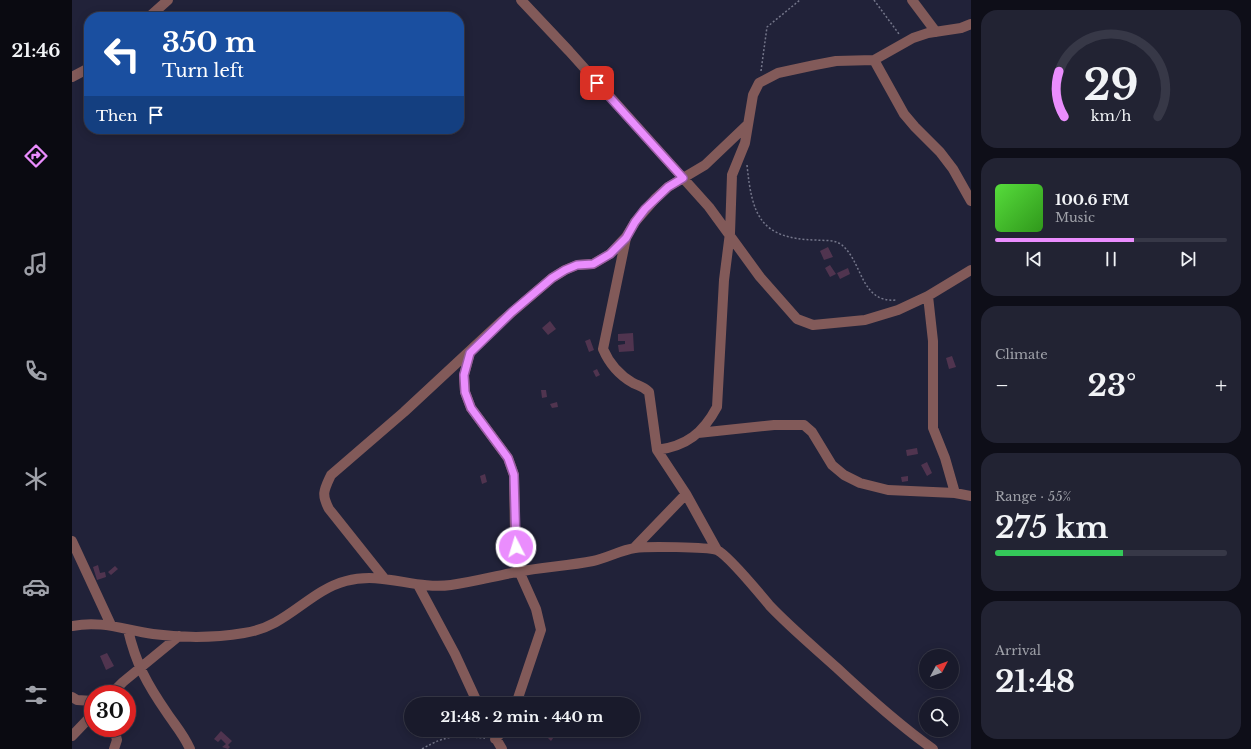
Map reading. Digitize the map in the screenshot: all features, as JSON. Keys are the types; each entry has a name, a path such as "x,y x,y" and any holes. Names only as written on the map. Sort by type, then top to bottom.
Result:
{"street":[{"path":"155,12 168,0"},
{"path":"521,0 683,178 730,233 760,277 797,319 813,325 864,320 898,310 928,296 971,270"},
{"path":"912,0 936,32"},
{"path":"657,450 682,444 698,433 708,423 717,407 724,280 730,233 732,175 745,143 753,95 759,83 778,73 815,65 836,61 874,60 912,38 961,28 971,24"},
{"path":"874,60 904,114 940,152 953,169 971,201"},
{"path":"72,77 84,71"},
{"path":"747,125 705,165 668,187 645,209 635,222 626,238 603,349 608,360 618,371 632,382 644,386 649,392 657,450 686,494 717,550 740,572 771,606 869,698 933,749"},
{"path":"384,578 329,509 323,498 324,488 331,475 404,412 470,353 514,310 552,278 577,265 593,264 602,260 626,238"},
{"path":"928,296 933,341 933,428 949,471 955,493"},
{"path":"470,353 464,375 465,392 471,408 508,458 514,475 515,536 519,571 536,609 541,630 518,697"},
{"path":"698,433 774,425 804,425 812,432 832,465 844,475 860,483 888,490 955,493 971,496"},
{"path":"634,548 686,494"},
{"path":"72,541 111,625"},
{"path":"72,626 97,624 111,625 128,630 179,636 215,636 246,633 264,628 286,618 321,592 343,582 366,577 384,578 418,585 449,586 519,571 595,560 634,548 689,548 717,550"},
{"path":"418,585 455,654 475,697"},
{"path":"128,630 139,669 181,732 190,749"},
{"path":"121,685 179,636"},
{"path":"72,697 84,701"},
{"path":"72,736 84,723"},
{"path":"114,749 117,740 116,737"},
{"path":"495,737 502,749"}],"path":[{"path":"759,83 764,39 767,27 800,0"},
{"path":"874,0 905,42"},
{"path":"745,143 751,197 756,214 762,221 779,234 801,240 836,241 847,251 872,294 879,299 897,300"},
{"path":"422,749 442,739 450,737"}],"building":[{"path":"828,247 833,257 824,260 820,251"},
{"path":"830,265 836,274 830,277 825,268"},
{"path":"848,268 850,274 840,279 837,273"},
{"path":"550,321 556,329 548,335 542,328"},
{"path":"633,333 634,351 619,352 618,345 625,344 625,341 618,341 618,334"},
{"path":"590,339 594,350 589,352 585,341"},
{"path":"952,356 956,367 949,369 946,358"},
{"path":"597,369 600,375 596,377 593,371"},
{"path":"541,390 546,390 547,397 542,398"},
{"path":"557,402 558,407 552,408 550,404"},
{"path":"917,448 918,454 907,456 906,450"},
{"path":"927,462 932,473 927,476 921,465"},
{"path":"485,474 487,482 482,484 480,476"},
{"path":"908,476 908,481 902,482 901,477"},
{"path":"98,565 100,573 105,572 106,577 97,580 93,567"},
{"path":"115,566 118,569 111,575 108,572"},
{"path":"107,653 114,666 106,670 100,656"},
{"path":"221,731 232,741 228,745 230,747 228,749 222,747 226,744 221,739 218,742 214,739"},
{"path":"549,737 554,737 551,741"}],"route":[{"path":"516,547 514,475 508,458 471,408 465,392 464,375 470,353 530,295 552,278 577,265 593,264 610,254 626,238 635,222 645,209 668,187 683,178 597,83"}]}
